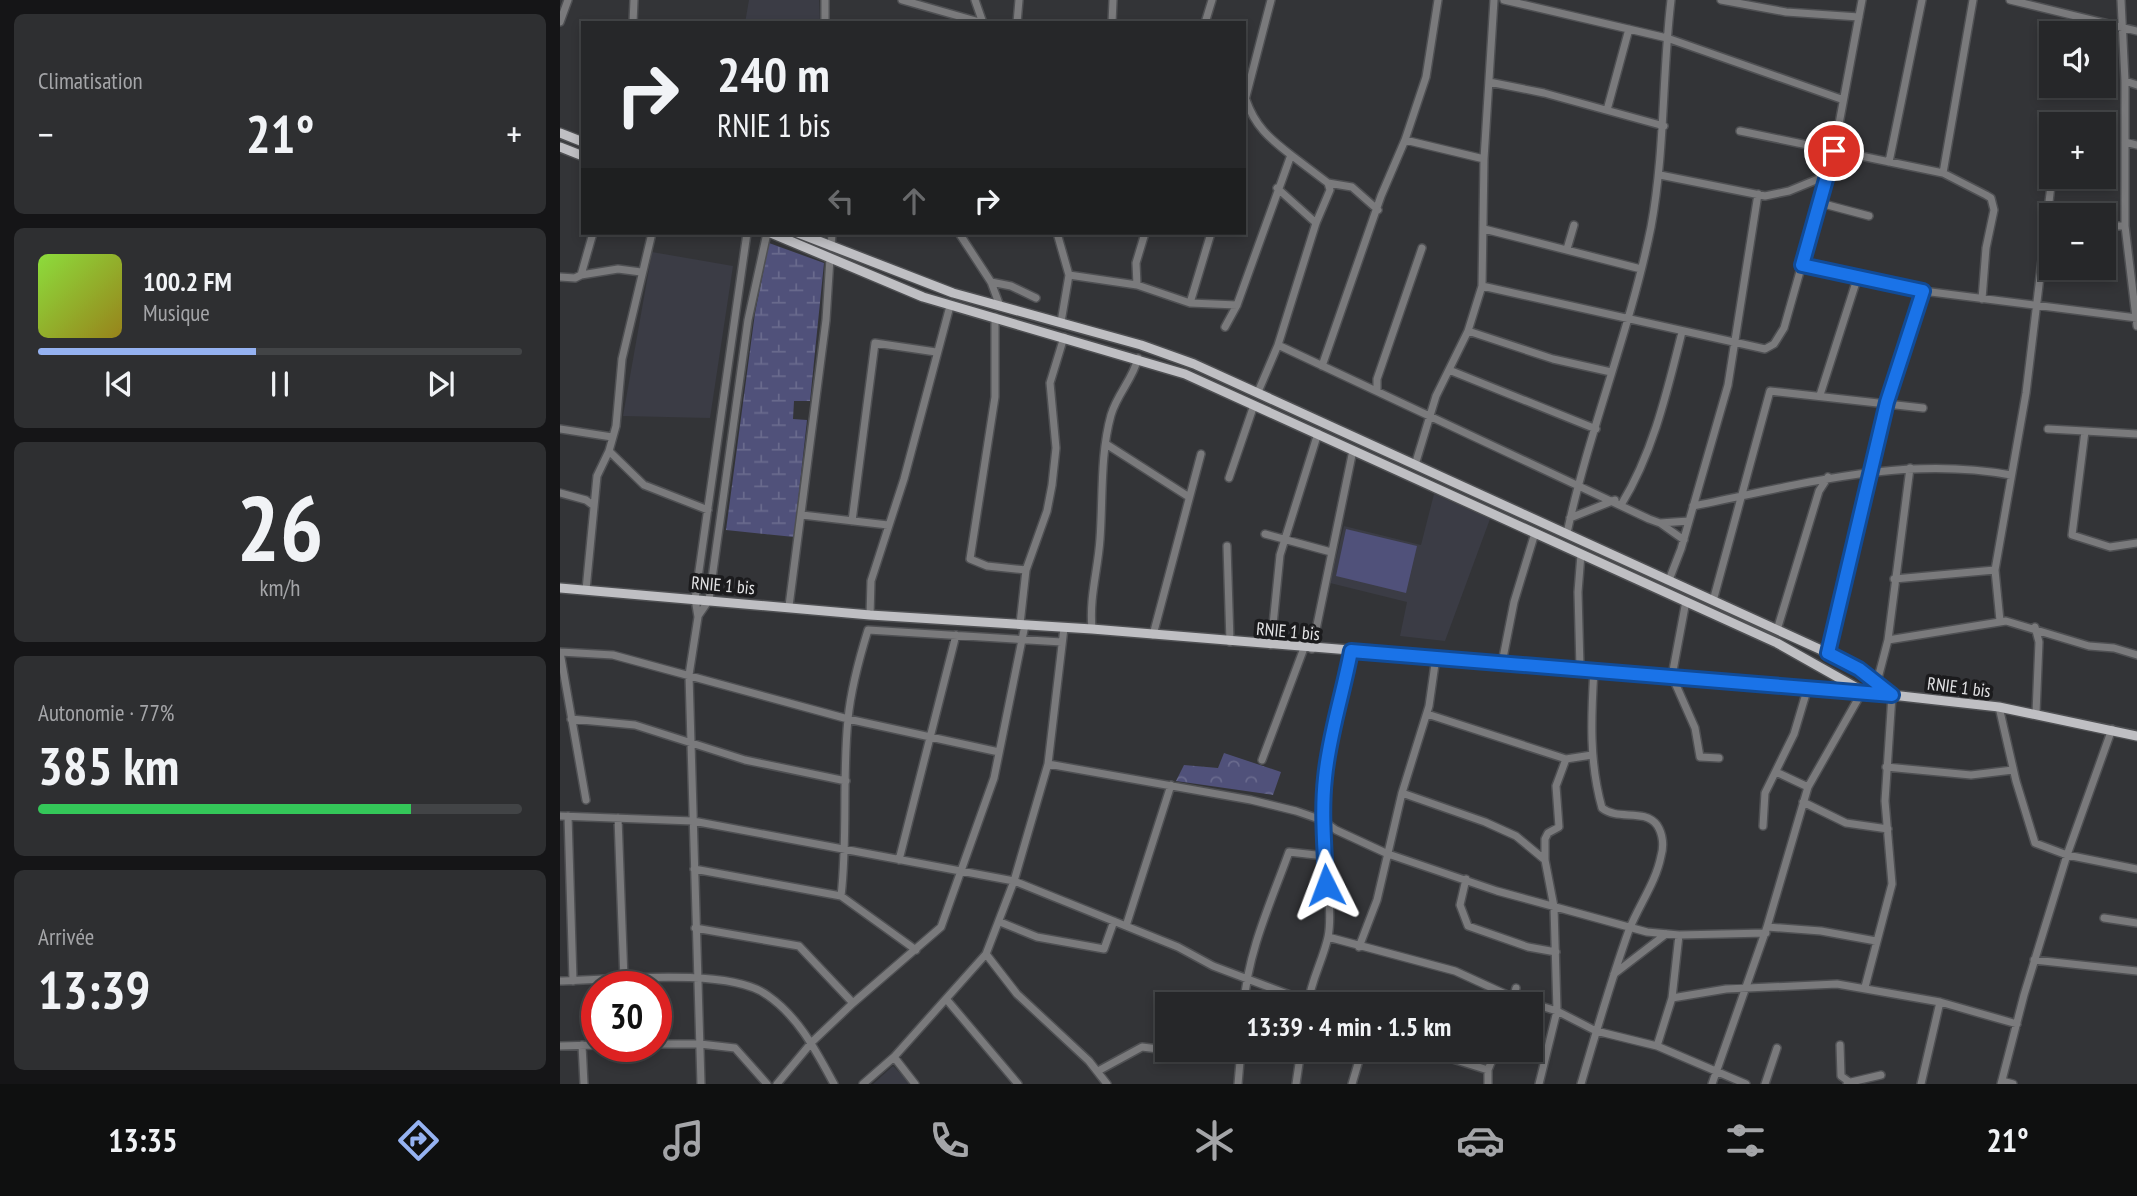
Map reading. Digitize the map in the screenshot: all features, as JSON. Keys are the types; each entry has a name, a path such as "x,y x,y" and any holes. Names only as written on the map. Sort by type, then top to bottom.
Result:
{"main road":[{"path":"560,133 581,141"},
{"path":"560,148 581,155"},
{"path":"774,235 908,292 1185,374 1776,643 1863,692"},
{"path":"803,235 953,293 1000,303 1141,345 1258,392 1828,653 1877,682 1892,695"},
{"name":"RNIE 1 bis","path":"560,588 870,615 1092,629 1308,649 1863,692 1999,707 2137,736"}],"street":[{"path":"560,22 568,0"},
{"path":"633,21 634,0"},
{"path":"825,0 825,21"},
{"path":"902,0 976,21"},
{"path":"975,0 982,21"},
{"path":"1017,21 1019,0"},
{"path":"1112,21 1113,0"},
{"path":"1206,21 1212,0"},
{"path":"1246,98 1271,0"},
{"path":"1322,366 1426,77 1438,0"},
{"path":"1415,465 1432,417 1436,396 1468,331 1482,286 1484,159 1494,0"},
{"path":"1504,0 1667,38 1841,99"},
{"path":"1567,533 1628,321 1660,175 1671,0"},
{"path":"1721,0 1786,12 1859,17"},
{"path":"1482,286 1628,321 1765,349 1774,344 1784,328 1821,203 1834,151 1841,99 1862,0"},
{"path":"1889,162 1923,0"},
{"path":"1943,173 1973,0"},
{"path":"2010,0 2137,31"},
{"path":"1802,265 1923,291 2137,320 2125,226 2125,81 2121,0"},
{"path":"1607,110 1629,29"},
{"path":"2125,81 2137,85"},
{"path":"1489,82 1664,126"},
{"path":"1246,104 1263,134 1328,183 1352,187 1378,209"},
{"path":"1740,131 1943,173 1967,183 1991,198 1993,203 1982,299"},
{"path":"1405,140 1484,159"},
{"path":"2125,142 2137,145"},
{"path":"1225,327 1237,305 1291,155"},
{"path":"1660,175 1776,195 1828,175"},
{"path":"1258,392 1278,345 1316,223 1330,190 1328,183"},
{"path":"1277,188 1316,223"},
{"path":"1365,196 1383,193"},
{"path":"1669,580 1684,540 1728,385 1758,194"},
{"path":"1821,203 1870,216"},
{"path":"1567,249 1574,225"},
{"path":"2116,226 2125,226"},
{"path":"1484,229 1641,269"},
{"path":"581,275 592,235"},
{"path":"586,590 597,476 609,451 618,415 622,359 651,235"},
{"path":"701,1084 696,978 690,675 698,617 695,599 747,235"},
{"path":"698,617 709,600 748,320 769,235"},
{"path":"831,247 832,235"},
{"path":"960,235 991,282 1000,303"},
{"path":"1058,235 1069,275 1060,322"},
{"path":"1138,235 1142,243"},
{"path":"1137,285 1136,263 1144,235"},
{"path":"1190,303 1195,294 1210,235"},
{"path":"1377,391 1377,379 1422,248"},
{"path":"789,606 802,515 830,258"},
{"path":"560,277 575,278 618,270 641,272"},
{"path":"1069,275 1137,285 1190,303 1237,305"},
{"path":"1820,395 1858,276"},
{"path":"2000,621 1995,570 2041,280"},
{"path":"991,282 1011,286 1036,298"},
{"path":"1000,303 1011,286"},
{"path":"1828,653 1887,402 1923,291"},
{"path":"1195,294 1199,303"},
{"path":"870,615 871,582 904,479 950,306"},
{"path":"995,317 995,397 970,559 987,566 1026,570"},
{"path":"735,318 748,320"},
{"path":"1468,331 1553,359 1611,373"},
{"path":"1570,518 1618,503 1639,475 1643,453 1655,436 1682,332"},
{"path":"777,1084 812,1042 941,927 994,778 1021,639 1026,570 1047,511 1056,448 1050,383 1064,337"},
{"path":"852,521 875,343 936,352"},
{"path":"1278,345 1660,523 1684,540"},
{"path":"1092,629 1090,596 1100,543 1106,444 1118,393 1135,372 1138,358"},
{"path":"1449,370 1596,429"},
{"path":"1367,387 1377,379"},
{"path":"1713,600 1770,391 1923,408"},
{"path":"1229,478 1254,405"},
{"path":"560,429 612,437"},
{"path":"2048,429 2137,434"},
{"path":"2085,431 2072,535 2110,547 2137,542"},
{"path":"1271,645 1280,555 1318,433"},
{"path":"1106,444 1189,497"},
{"path":"1262,760 1308,649 1353,450"},
{"path":"609,451 645,485 708,509"},
{"path":"1153,635 1201,454"},
{"path":"1877,682 1888,640 1910,468"},
{"path":"1693,506 1811,479 1870,471 1966,468 2011,475"},
{"path":"1777,630 1819,491 1828,477"},
{"path":"1811,479 1819,491"},
{"path":"560,493 586,500 594,506"},
{"path":"802,515 888,525"},
{"path":"1660,523 1689,521"},
{"path":"1502,663 1514,601 1535,533"},
{"path":"1265,534 1331,552"},
{"path":"1227,546 1230,642"},
{"path":"1580,668 1578,584 1581,555"},
{"path":"1894,579 1995,570"},
{"path":"1686,601 1672,676 1695,728 1700,757 1719,758"},
{"path":"1888,640 2000,621 2035,627 2089,646 2120,649 2137,655"},
{"path":"2035,627 2039,642 2036,713"},
{"path":"863,1084 894,1057 986,954 1014,881 1048,764 1064,628"},
{"path":"841,896 846,850 848,719 855,672 868,630 1062,642"},
{"path":"2039,642 2051,632"},
{"path":"899,860 956,635"},
{"path":"1313,992 1328,937 1322,820 1332,732 1351,651"},
{"path":"586,800 560,652 613,655 848,719 999,752"},
{"path":"1359,947 1377,900 1402,793 1427,714 1436,657"},
{"path":"1581,1084 1614,975 1630,928 1657,869 1663,843 1657,825 1651,820 1635,815 1614,815 1602,808 1592,755 1594,670"},
{"path":"1763,826 1763,801 1794,734 1808,687"},
{"path":"1712,1084 1747,990 1808,787 1863,692"},
{"path":"1865,987 1892,884 1886,768 1892,695"},
{"path":"1999,707 2013,770 2035,843 2067,855 2137,869"},
{"path":"1427,714 1566,759 1592,755"},
{"path":"571,719 635,725 745,760 846,781"},
{"path":"2013,1084 2001,1083 2034,960 2067,855 2112,729"},
{"path":"1539,1084 1557,1011 1554,907 1545,860 1545,845 1546,836 1559,827 1556,786 1566,759"},
{"path":"1048,764 1251,800 1322,820 1336,830 1388,853 1554,907 1630,928 1679,935 1766,930 1829,932 1876,941"},
{"path":"1886,768 1971,775 2013,770"},
{"path":"1776,772 1808,787"},
{"path":"1126,926 1171,785"},
{"path":"1402,793 1485,822 1516,836 1545,860"},
{"path":"1804,802 1846,823 1888,829"},
{"path":"573,981 564,816 693,821 1014,881 1281,992"},
{"path":"618,818 624,971"},
{"path":"1529,847 1545,845"},
{"path":"1245,992 1246,979 1289,852 1325,856"},
{"path":"694,869 841,896 916,950"},
{"path":"1466,879 1460,905 1468,926 1528,947 1556,952"},
{"path":"2104,918 2137,923"},
{"path":"1000,922 1037,937 1104,948 1114,921"},
{"path":"695,928 799,946 853,1003"},
{"path":"1614,975 1666,934"},
{"path":"1657,1046 1672,998 1679,935"},
{"path":"1328,937 1455,971 1496,992"},
{"path":"986,954 1017,994 1098,1072 1107,1084"},
{"path":"2034,960 2137,971"},
{"path":"672,979 696,978 740,983 760,990 777,1003 812,1042 834,1084"},
{"path":"560,981 581,981"},
{"path":"1672,998 1726,989 1747,990 1821,983 1865,987 1903,998 1940,1003 2017,1024"},
{"path":"1515,992 1516,988"},
{"path":"947,1000 1018,1084"},
{"path":"1921,1084 1940,1003"},
{"path":"1543,1008 1557,1011 1596,1031 1657,1046 1746,1084"},
{"path":"672,1044 735,1048 767,1084"},
{"path":"560,1046 581,1045"},
{"path":"1840,1045 1840,1074 1848,1083 1881,1075"},
{"path":"1098,1072 1142,1047 1155,1049"},
{"path":"1765,1084 1777,1048"},
{"path":"894,1057 915,1084"},
{"path":"583,1062 584,1084"},
{"path":"1238,1084 1240,1062"},
{"path":"1296,1084 1299,1062"},
{"path":"1352,1084 1358,1062"},
{"path":"1462,1062 1488,1070"},
{"path":"1488,1084 1491,1062"}],"shaded area":[{"path":"749,0 819,0 820,21 745,21"},
{"path":"652,252 733,266 710,418 623,416"},
{"path":"1434,494 1490,519 1445,641 1400,636 1407,602 1330,583 1344,526 1421,545"},
{"path":"893,1066 911,1084 873,1084"}],"green space":[{"path":"769,243 824,263 810,401 794,401 793,419 807,420 794,537 726,530 755,313"},
{"path":"1346,529 1417,546 1406,593 1336,576"},
{"path":"1224,753 1281,772 1273,795 1176,781 1184,765 1218,768"}],"route":[{"path":"1326,885 1322,820 1325,777 1332,732 1351,651 1892,695 1859,669 1828,653 1887,402 1923,291 1802,265 1834,151"}]}
